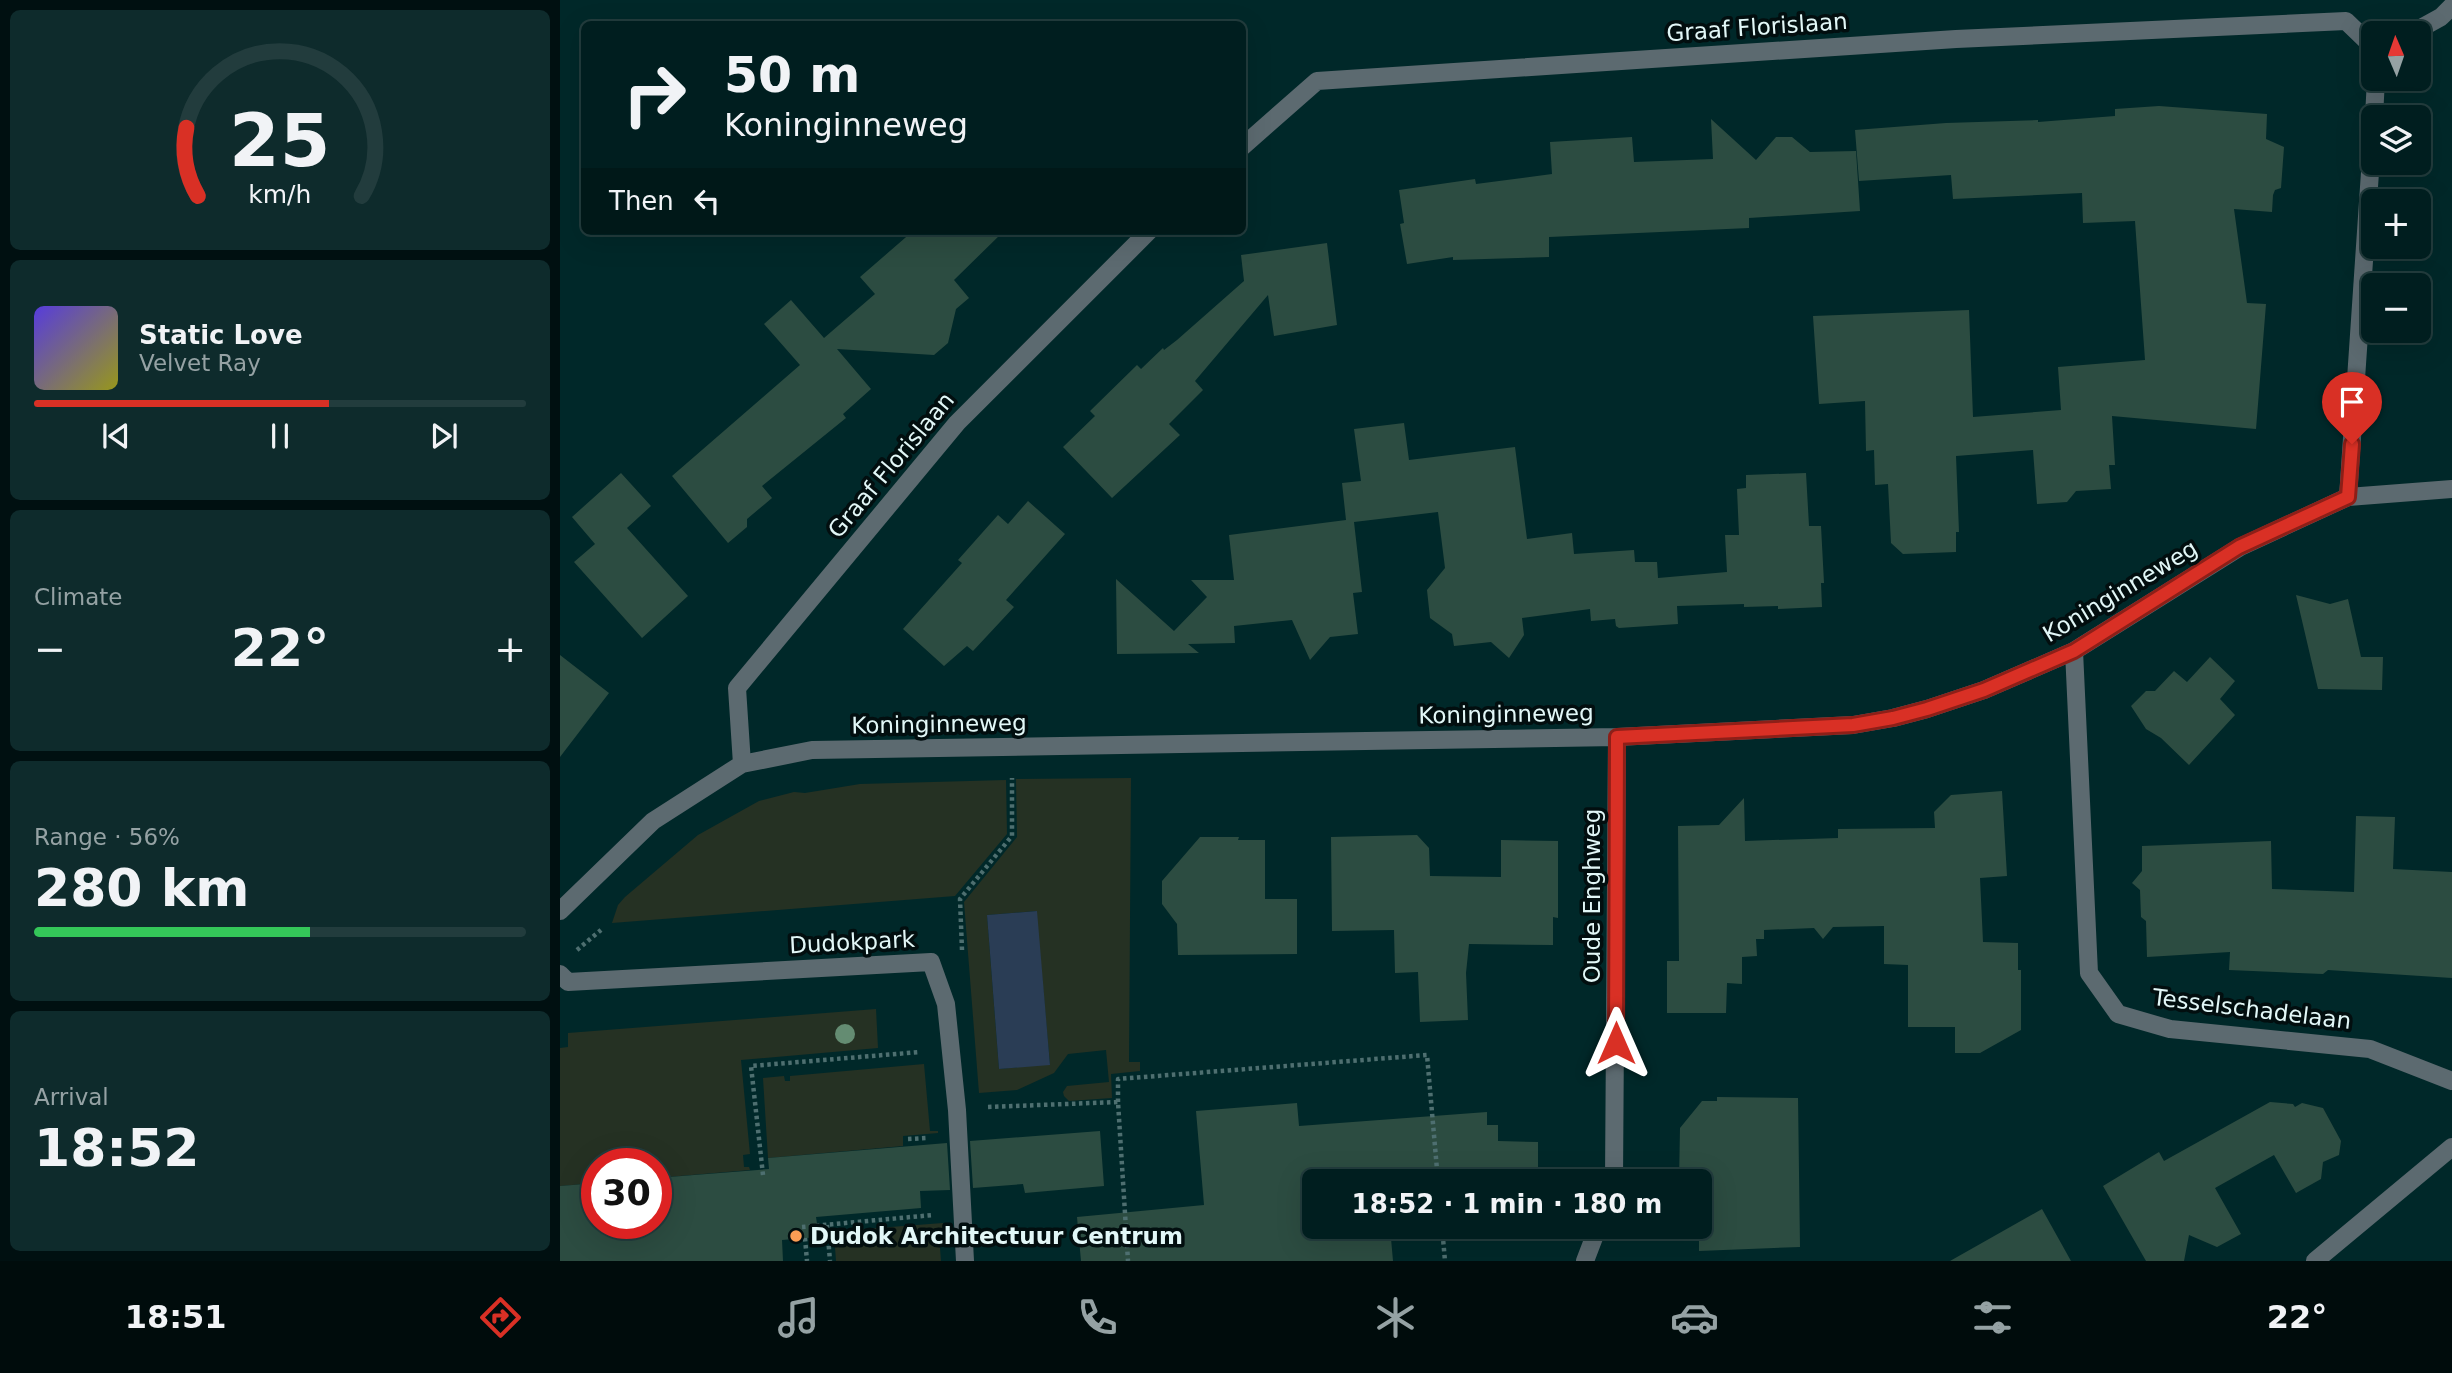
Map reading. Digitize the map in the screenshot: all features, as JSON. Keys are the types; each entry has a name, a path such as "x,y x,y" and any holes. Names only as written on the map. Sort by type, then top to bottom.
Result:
{"street":[{"path":"2431,23 2452,6"},
{"name":"Graaf Florislaan","path":"1246,144 1317,81 1956,38 2346,21 2361,35"},
{"path":"2348,497 2370,175"},
{"name":"Graaf Florislaan","path":"742,764 737,688 957,423 1145,235"},
{"name":"Koninginneweg","path":"560,911 653,821 742,764 812,750 1617,737 1853,725 1893,718 1984,690 2074,651 2239,547 2348,497 2452,489"},
{"name":"Tesselschadelaan","path":"2074,651 2089,973 2118,1014 2170,1029 2370,1049 2452,1081"},
{"name":"Oude Enghweg","path":"1614,1169 1617,737"},
{"name":"Dudokpark","path":"560,974 568,982 931,962 946,1003 957,1110 965,1261"},
{"path":"2315,1261 2452,1147"},
{"path":"1585,1261 1593,1239"}],"path":[{"path":"960,900 1012,836 1011,747"},
{"path":"763,1175 751,1066 930,1051"},
{"path":"1128,1261 1118,1079 1427,1055 1437,1169"},
{"path":"987,1107 1118,1102"},
{"path":"802,1227 932,1216"},
{"path":"827,1225 830,1261"},
{"path":"805,1238 807,1261"},
{"path":"1443,1239 1445,1261"}],"green space":[{"path":"1131,778 1129,1062 1140,1062 1140,1071 1111,1074 1112,1098 1069,1101 1063,1092 1067,1086 1109,1082 1106,1050 1068,1054 1054,1073 1017,1090 979,1093 964,902 1017,837 1016,779","holes":["1036,911 1050,1064 999,1069 987,915"]},
{"path":"1006,780 1007,834 955,896 612,923 618,905 625,897 698,835 759,801 794,792 805,793 860,784"},
{"path":"876,1009 878,1048 741,1060 750,1154 743,1155 744,1167 749,1167 750,1170 672,1177 672,1148 581,1148 581,1184 560,1186 560,1048 568,1047 568,1033"},
{"path":"924,1064 930,1131 938,1133 903,1136 903,1146 768,1158 763,1078 784,1076 785,1081 790,1081 790,1076"},
{"path":"943,1223 943,1234 939,1235 941,1261 836,1261 835,1247 841,1246 838,1231"}],"water":[{"path":"1037,911 1050,1065 999,1069 987,915"}],"building":[{"path":"2159,106 2267,114 2266,139 2284,147 2281,188 2275,190 2273,195 2272,212 2234,209 2247,303 2266,304 2256,429 2112,416 2115,465 2109,465 2111,489 2076,491 2067,502 2037,504 2033,450 1956,456 1959,532 1956,532 1956,552 1903,554 1891,543 1888,484 1875,485 1874,450 1866,451 1865,401 1819,404 1813,316 1969,310 1973,417 2061,410 2058,367 2145,360 2135,221 2083,223 2082,193 1953,199 1951,175 1859,181 1855,130 2115,116 2115,109"},
{"path":"1711,119 1756,160 1776,137 1792,137 1810,152 1856,151 1860,211 1749,218 1749,228 1549,237 1549,257 1453,260 1453,257 1407,264 1400,224 1404,223 1399,190 1475,179 1476,184 1552,174 1550,142 1632,137 1634,162 1713,159"},
{"path":"908,235 1000,235 954,280 969,298 956,309 948,343 934,355 837,349 871,389 843,414 846,418 762,486 772,498 747,519 747,527 728,543 672,476 800,365 764,324 791,300 824,338 875,294 860,277"},
{"path":"1327,243 1337,325 1274,336 1268,295 1195,381 1203,390 1169,424 1180,435 1112,498 1063,447 1095,416 1090,411 1137,365 1141,369 1244,281 1241,255"},
{"path":"1404,423 1409,460 1515,447 1527,539 1572,533 1574,554 1634,550 1635,562 1657,562 1658,578 1727,572 1725,535 1739,535 1737,489 1746,488 1746,475 1806,473 1809,526 1821,526 1824,583 1821,583 1822,607 1778,609 1778,606 1744,607 1744,604 1677,606 1678,624 1619,628 1615,619 1591,621 1590,609 1522,618 1524,635 1509,658 1491,642 1454,646 1452,634 1430,618 1427,590 1445,568 1438,512 1354,522 1362,592 1353,593 1358,634 1330,637 1310,660 1292,620 1234,626 1235,643 1188,644 1199,653 1117,654 1116,579 1174,631 1207,597 1191,580 1234,580 1229,535 1346,520 1342,483 1361,481 1354,429"},
{"path":"621,473 651,506 627,528 688,596 642,638 574,562 595,544 572,517"},
{"path":"1028,501 1065,534 1006,600 1014,607 973,651 967,646 944,666 903,629 962,563 958,560 998,515 1008,524"},
{"path":"2296,595 2330,604 2348,599 2361,657 2383,657 2382,690 2318,689"},
{"path":"560,655 609,693 560,757"},
{"path":"2210,657 2235,681 2220,699 2235,715 2189,765 2161,738 2146,729 2131,706 2146,691 2155,691 2174,671 2187,682"},
{"path":"2002,791 2007,876 1980,878 1983,942 2018,943 2021,1030 1980,1053 1955,1053 1955,1027 1908,1027 1908,965 1884,964 1884,926 1833,927 1823,939 1814,928 1764,930 1764,939 1756,939 1757,956 1742,957 1742,984 1727,983 1726,1013 1667,1013 1667,961 1679,961 1678,826 1719,825 1744,798 1745,841 1838,838 1838,829 1935,828 1934,812 1951,795"},
{"path":"2356,816 2395,817 2393,869 2452,872 2452,978 2328,970 2323,974 2229,970 2230,952 2147,957 2146,921 2141,917 2140,890 2132,883 2142,871 2142,846 2271,841 2272,889 2354,892"},
{"path":"1417,835 1429,848 1430,876 1501,877 1501,840 1558,841 1558,918 1553,917 1553,945 1469,944 1466,973 1468,1020 1420,1022 1418,972 1395,973 1394,930 1332,931 1331,837"},
{"path":"1200,837 1265,840 1265,899 1297,899 1297,954 1178,955 1177,924 1162,904 1162,881"},
{"path":"1717,1097 1798,1098 1800,1247 1699,1251 1699,1239 1712,1239 1712,1169 1679,1169 1680,1128 1702,1101 1717,1101"},
{"path":"2270,1102 2293,1104 2295,1107 2302,1103 2323,1108 2341,1141 2339,1155 2323,1162 2321,1179 2296,1193 2274,1155 2215,1188 2241,1234 2217,1247 2189,1235 2184,1261 2146,1261 2103,1186 2159,1152 2164,1161"},
{"path":"1297,1103 1299,1126 1487,1112 1487,1125 1498,1125 1498,1141 1538,1142 1538,1169 1302,1169 1302,1239 1391,1239 1393,1261 1081,1261 1077,1217 1204,1205 1196,1111"},
{"path":"1100,1131 1104,1186 1025,1193 1023,1184 973,1188 970,1141"},
{"path":"947,1143 950,1190 920,1191 921,1208 816,1217 819,1237 782,1240 783,1261 560,1261 560,1186 581,1184 581,1239 672,1239 672,1177 769,1169 768,1158"},
{"path":"2042,1209 2071,1261 1950,1261"}],"place":[{"name":"Dudok Architectuur Centrum","path":"796,1236"}],"route":[{"path":"1616,1043 1617,737 1853,725 1927,709 1984,690 2074,651 2239,547 2348,497 2352,444"}]}
